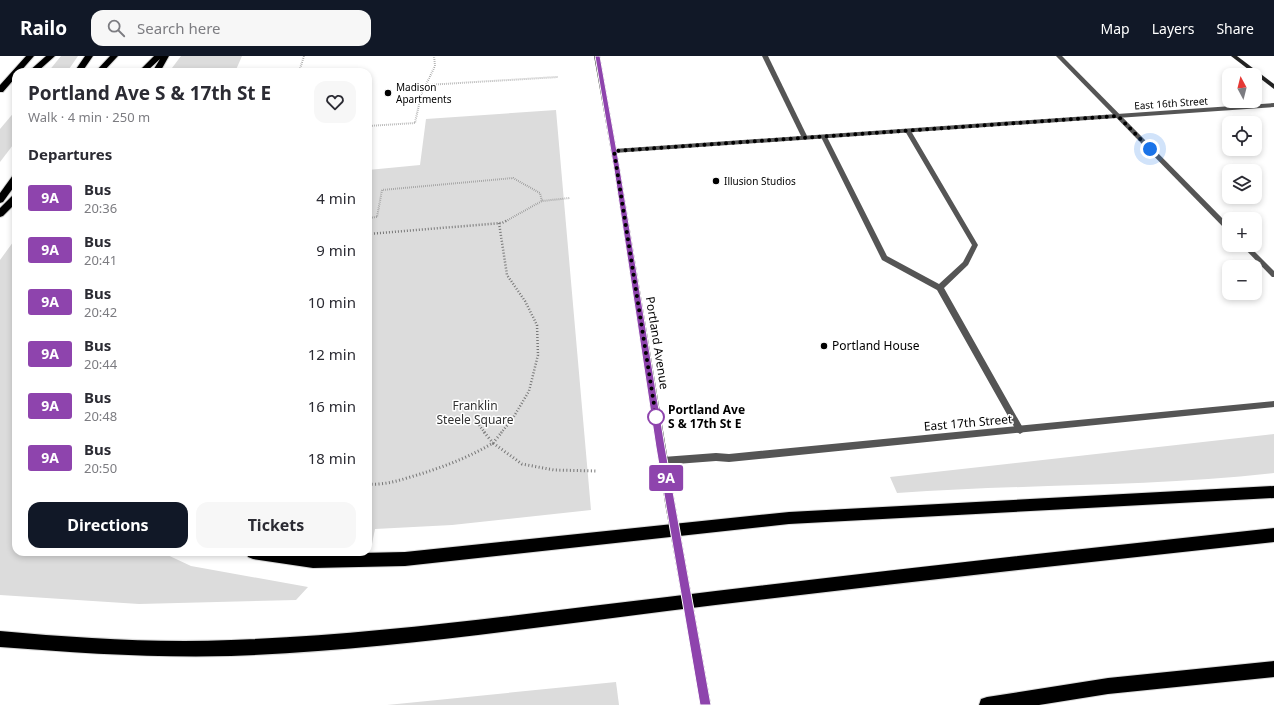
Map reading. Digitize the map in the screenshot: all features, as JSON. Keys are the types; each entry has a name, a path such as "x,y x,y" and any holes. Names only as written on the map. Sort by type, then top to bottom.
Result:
{"highway":[{"path":"20,68 30,56"},
{"path":"36,68 50,56"},
{"path":"81,68 89,56"},
{"path":"104,68 114,56"},
{"path":"146,68 158,56"},
{"path":"158,68 165,56"},
{"path":"0,90 12,76"},
{"path":"0,95 12,87"},
{"path":"0,200 12,183"},
{"path":"0,214 12,201"},
{"path":"275,556 313,560 349,561 405,559 789,518 1274,492"},
{"path":"0,639 132,648 231,648 436,633 966,568 1274,535"},
{"path":"987,705 1108,686 1274,669"}],"street":[{"name":"Portland Avenue","path":"597,56 614,151 663,462 706,705"},
{"path":"765,56 805,138"},
{"path":"1059,56 1222,222"},
{"path":"1234,56 1274,87"},
{"name":"East 16th Street","path":"614,151 1274,105"},
{"path":"908,131 975,245 966,263 940,288"},
{"path":"824,137 884,258 940,288 1020,430"},
{"path":"1251,252 1274,275"},
{"name":"East 17th Street","path":"663,462 716,457 729,458 1274,404"}],"path":[{"path":"300,68 304,56"},
{"path":"372,126 415,123 421,94 434,71 436,59 434,56"},
{"path":"426,85 558,77"},
{"path":"372,218 377,217 382,190 513,178 540,194 542,201"},
{"path":"372,234 502,223 542,201 570,198"},
{"path":"372,484 381,485 436,471 467,458 493,443 513,418 529,391 538,355 537,325 525,301 507,275 499,223"},
{"path":"479,425 493,443 522,464 554,470 597,471"}],"green space":[{"path":"61,56 78,56 70,68 51,68"},
{"path":"181,56 242,56 237,68 172,68"},
{"name":"Franklin Steele Square","path":"556,110 591,510 452,525 375,529 372,544 372,170 420,165 426,119"},
{"path":"12,115 12,146 0,162 0,129"},
{"path":"12,244 12,556 170,556 191,566 308,587 296,600 139,604 0,595 0,260"},
{"path":"1274,434 1274,473 1180,481 897,493 890,477"},
{"path":"616,682 619,705 387,705"}],"bus line":[{"name":"9A","path":"597,56 617,169 670,503 706,705"}],"place":[{"name":"Madison Apartments","path":"388,93"},
{"name":"Illusion Studios","path":"716,181"},
{"name":"Portland House","path":"824,346"},
{"name":"Portland Ave S & 17th St E","path":"656,417"}],"route":[{"path":"656,417 614,151 1118,116 1150,149"}]}
